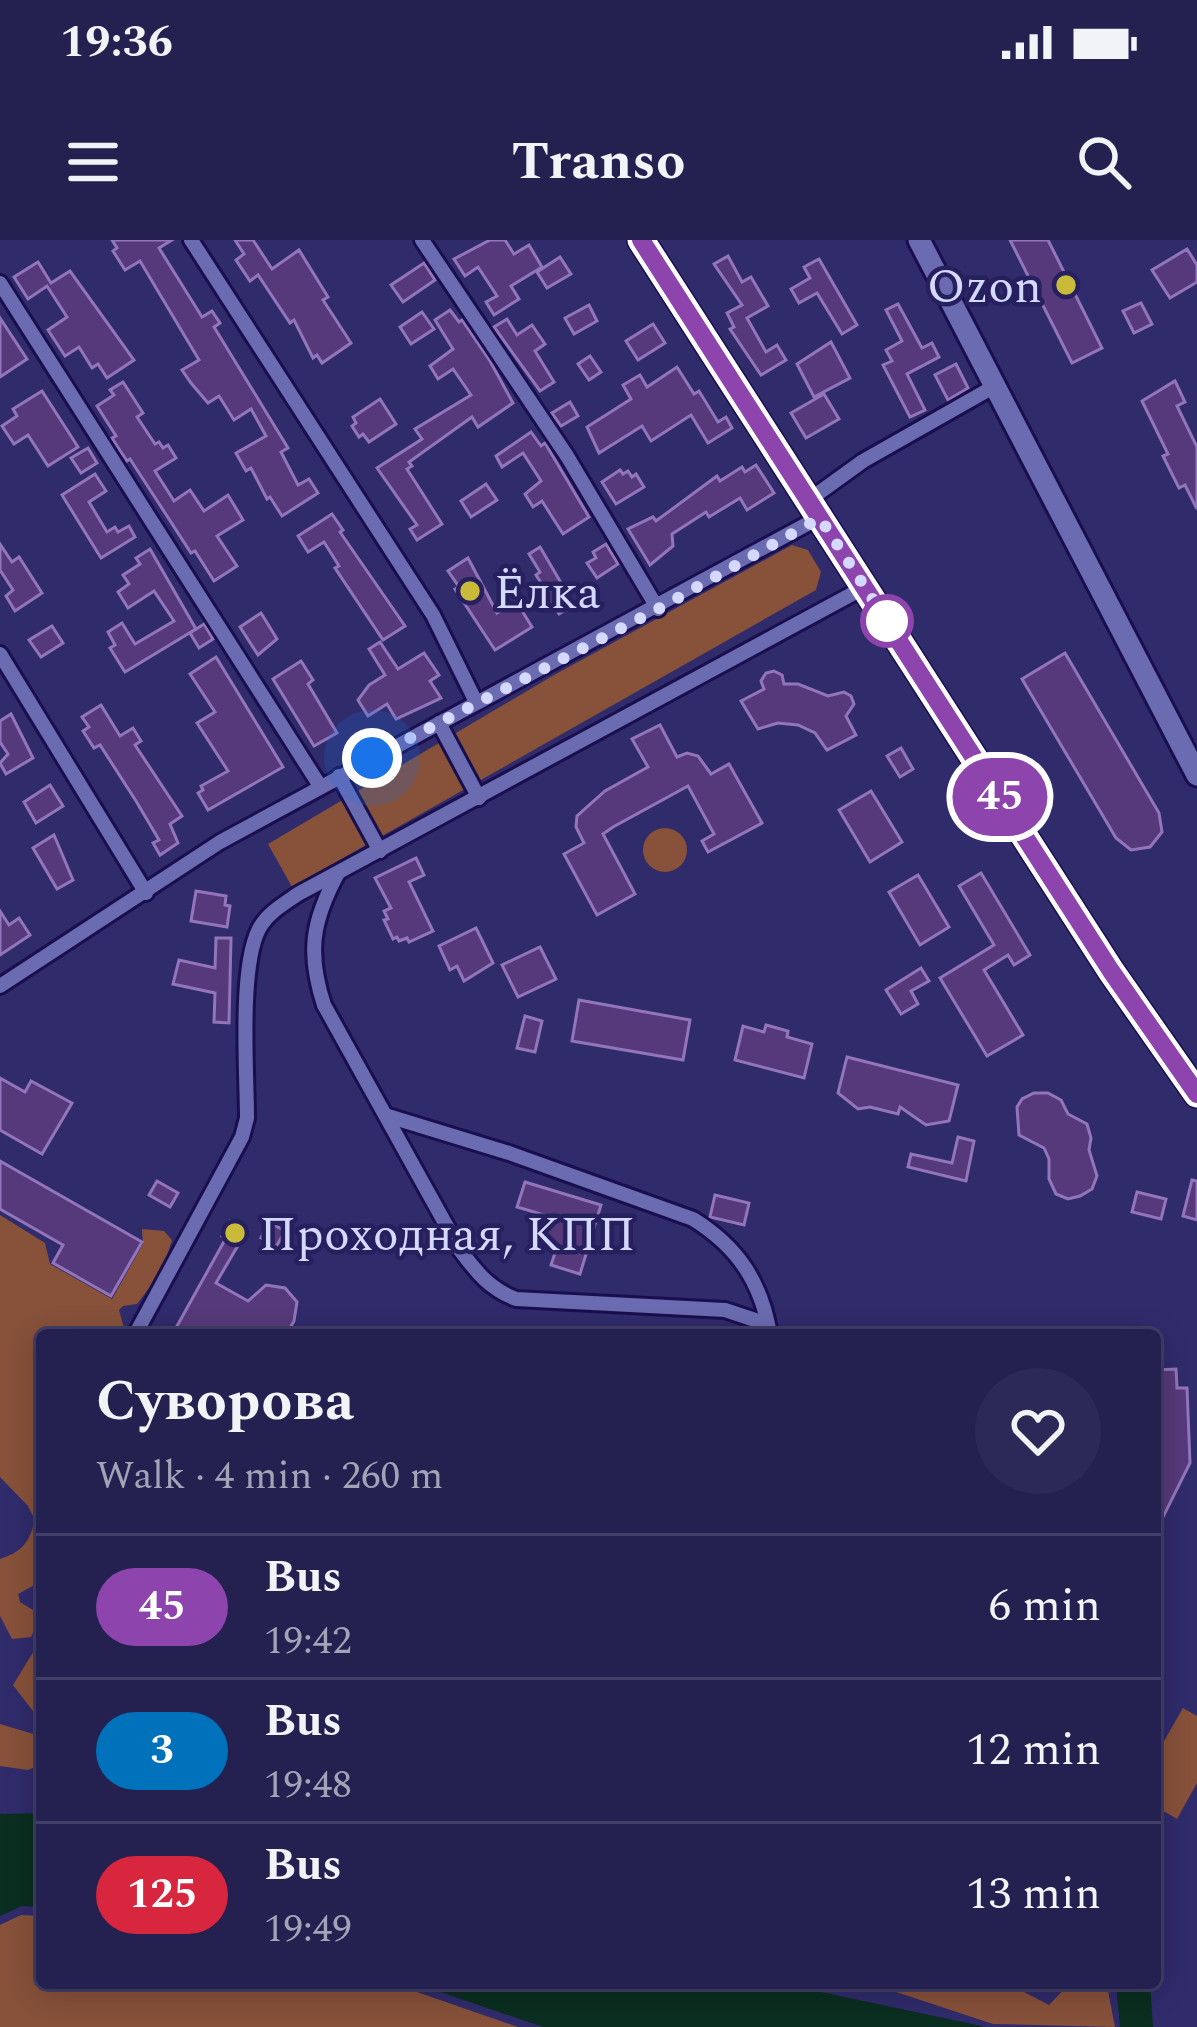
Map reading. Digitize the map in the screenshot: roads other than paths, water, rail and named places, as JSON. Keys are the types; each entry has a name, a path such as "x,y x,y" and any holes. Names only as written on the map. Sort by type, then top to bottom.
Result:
{"main road":[{"path":"641,240 1120,987 1197,1094"},
{"path":"919,240 1197,775"}],"street":[{"path":"191,240 433,615 476,702"},
{"path":"422,240 567,456 658,609"},
{"path":"0,283 320,786"},
{"path":"0,986 220,842 658,609 815,509 863,460 995,386"},
{"path":"138,1329 242,1137 247,1118 248,994 254,938 273,911 865,587"},
{"path":"0,654 146,893"},
{"path":"439,722 479,797"},
{"path":"339,776 380,851"},
{"path":"338,873 320,907 314,937 314,975 324,1005 460,1250 495,1292 516,1299 725,1310 755,1320 765,1329"},
{"path":"388,1116 509,1153 693,1219 719,1235 741,1258 766,1308 769,1329"}],"place":[{"name":"Ozon","path":"1066,285"},
{"name":"Ёлка","path":"470,591"},
{"name":"Проходная, КПП","path":"235,1233"}]}
